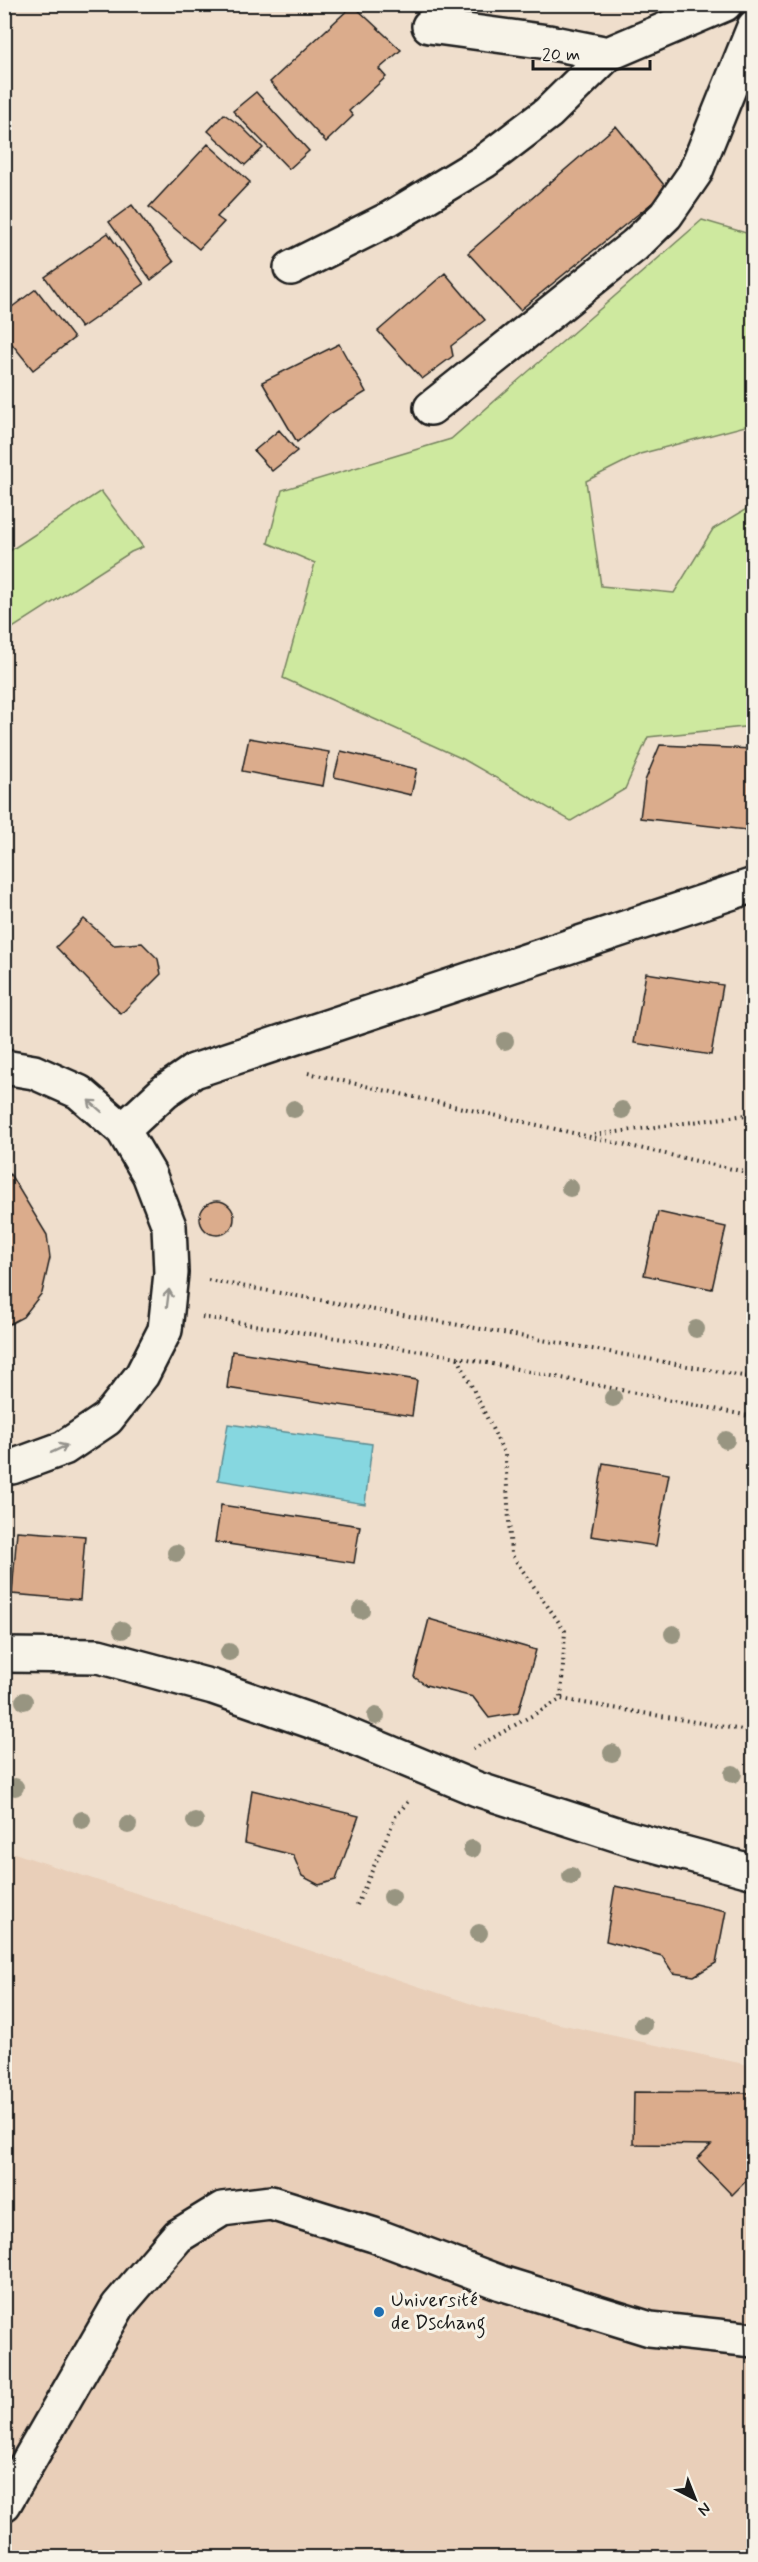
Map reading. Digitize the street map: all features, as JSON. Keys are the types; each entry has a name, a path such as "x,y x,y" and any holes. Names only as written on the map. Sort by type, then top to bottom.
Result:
{"street":[{"path":"291,268 389,219 485,161 548,113 608,54 724,4"},
{"path":"429,26 549,42 608,54"},
{"path":"431,408 635,245 666,214 695,173 753,27"},
{"path":"123,1130 165,1091 194,1071 753,885"},
{"path":"4,1067 34,1072 79,1092 123,1130 149,1174 169,1226 171,1273 165,1330 142,1375 107,1419 64,1448 4,1468"},
{"path":"4,1655 98,1656 213,1688 328,1727 477,1789 628,1838 734,1869 753,1872"},
{"path":"4,2504 118,2306 178,2236 222,2209 271,2203 375,2235 501,2283 650,2329 753,2340"}],"path":[{"path":"303,1071 591,1135 753,1174"},
{"path":"591,1135 753,1114"},
{"path":"171,1273 753,1378"},
{"path":"166,1311 458,1357 753,1417"},
{"path":"458,1357 505,1455 511,1554 565,1631 561,1698"},
{"path":"357,1905 396,1816 434,1771 561,1698 753,1732"}],"shaded area":[{"name":"Université de Dschang","path":"5,1850 481,2007 753,2066 753,2557 5,2558"}],"green space":[{"path":"702,220 753,235 753,424 640,454 586,481 601,586 674,593 713,529 753,505 753,726 648,737 625,789 571,821 463,759 283,678 315,563 268,543 282,490 451,439"},
{"path":"101,491 143,547 131,552 5,633 5,554"}],"water":[{"path":"228,1424 372,1444 365,1504 218,1480"}],"building":[{"path":"353,5 401,50 379,69 386,77 349,111 353,116 326,142 270,82"},
{"path":"256,92 309,151 289,169 233,111"},
{"path":"224,114 241,126 263,148 245,165 208,131"},
{"path":"616,126 668,190 520,310 468,253"},
{"path":"208,144 250,182 217,217 224,222 199,249 149,207"},
{"path":"132,205 174,262 151,280 109,222"},
{"path":"108,233 144,284 81,328 45,277"},
{"path":"445,273 485,320 451,346 453,356 422,379 378,331"},
{"path":"36,289 74,338 33,370 4,334 4,313"},
{"path":"339,344 366,392 328,415 297,442 262,382"},
{"path":"279,430 297,451 272,471 254,451"},
{"path":"249,738 329,752 323,786 242,771"},
{"path":"660,745 754,749 754,798 746,830 640,818 645,781"},
{"path":"341,751 417,769 411,795 334,777"},
{"path":"84,919 114,945 142,943 158,959 161,974 121,1014 56,947"},
{"path":"646,973 723,985 711,1055 634,1043"},
{"path":"4,1172 10,1174 47,1235 50,1258 42,1293 23,1317 4,1327"},
{"path":"217,1201 229,1206 234,1218 229,1230 217,1235 205,1230 200,1218 205,1206"},
{"path":"658,1212 726,1227 712,1289 644,1275"},
{"path":"232,1351 417,1380 412,1416 227,1388"},
{"path":"603,1463 669,1474 656,1546 591,1536"},
{"path":"221,1505 360,1526 354,1563 215,1542"},
{"path":"17,1531 85,1536 80,1600 12,1594"},
{"path":"429,1619 536,1650 518,1713 489,1718 473,1697 426,1685 414,1677"},
{"path":"252,1790 359,1816 336,1880 319,1885 302,1876 293,1855 245,1843"},
{"path":"615,1886 726,1911 716,1963 694,1976 673,1973 662,1956 606,1941"},
{"path":"634,2092 754,2093 754,2177 752,2175 732,2195 697,2159 711,2145 633,2144"}],"place":[{"name":"Université de Dschang","path":"379,2312"}]}
